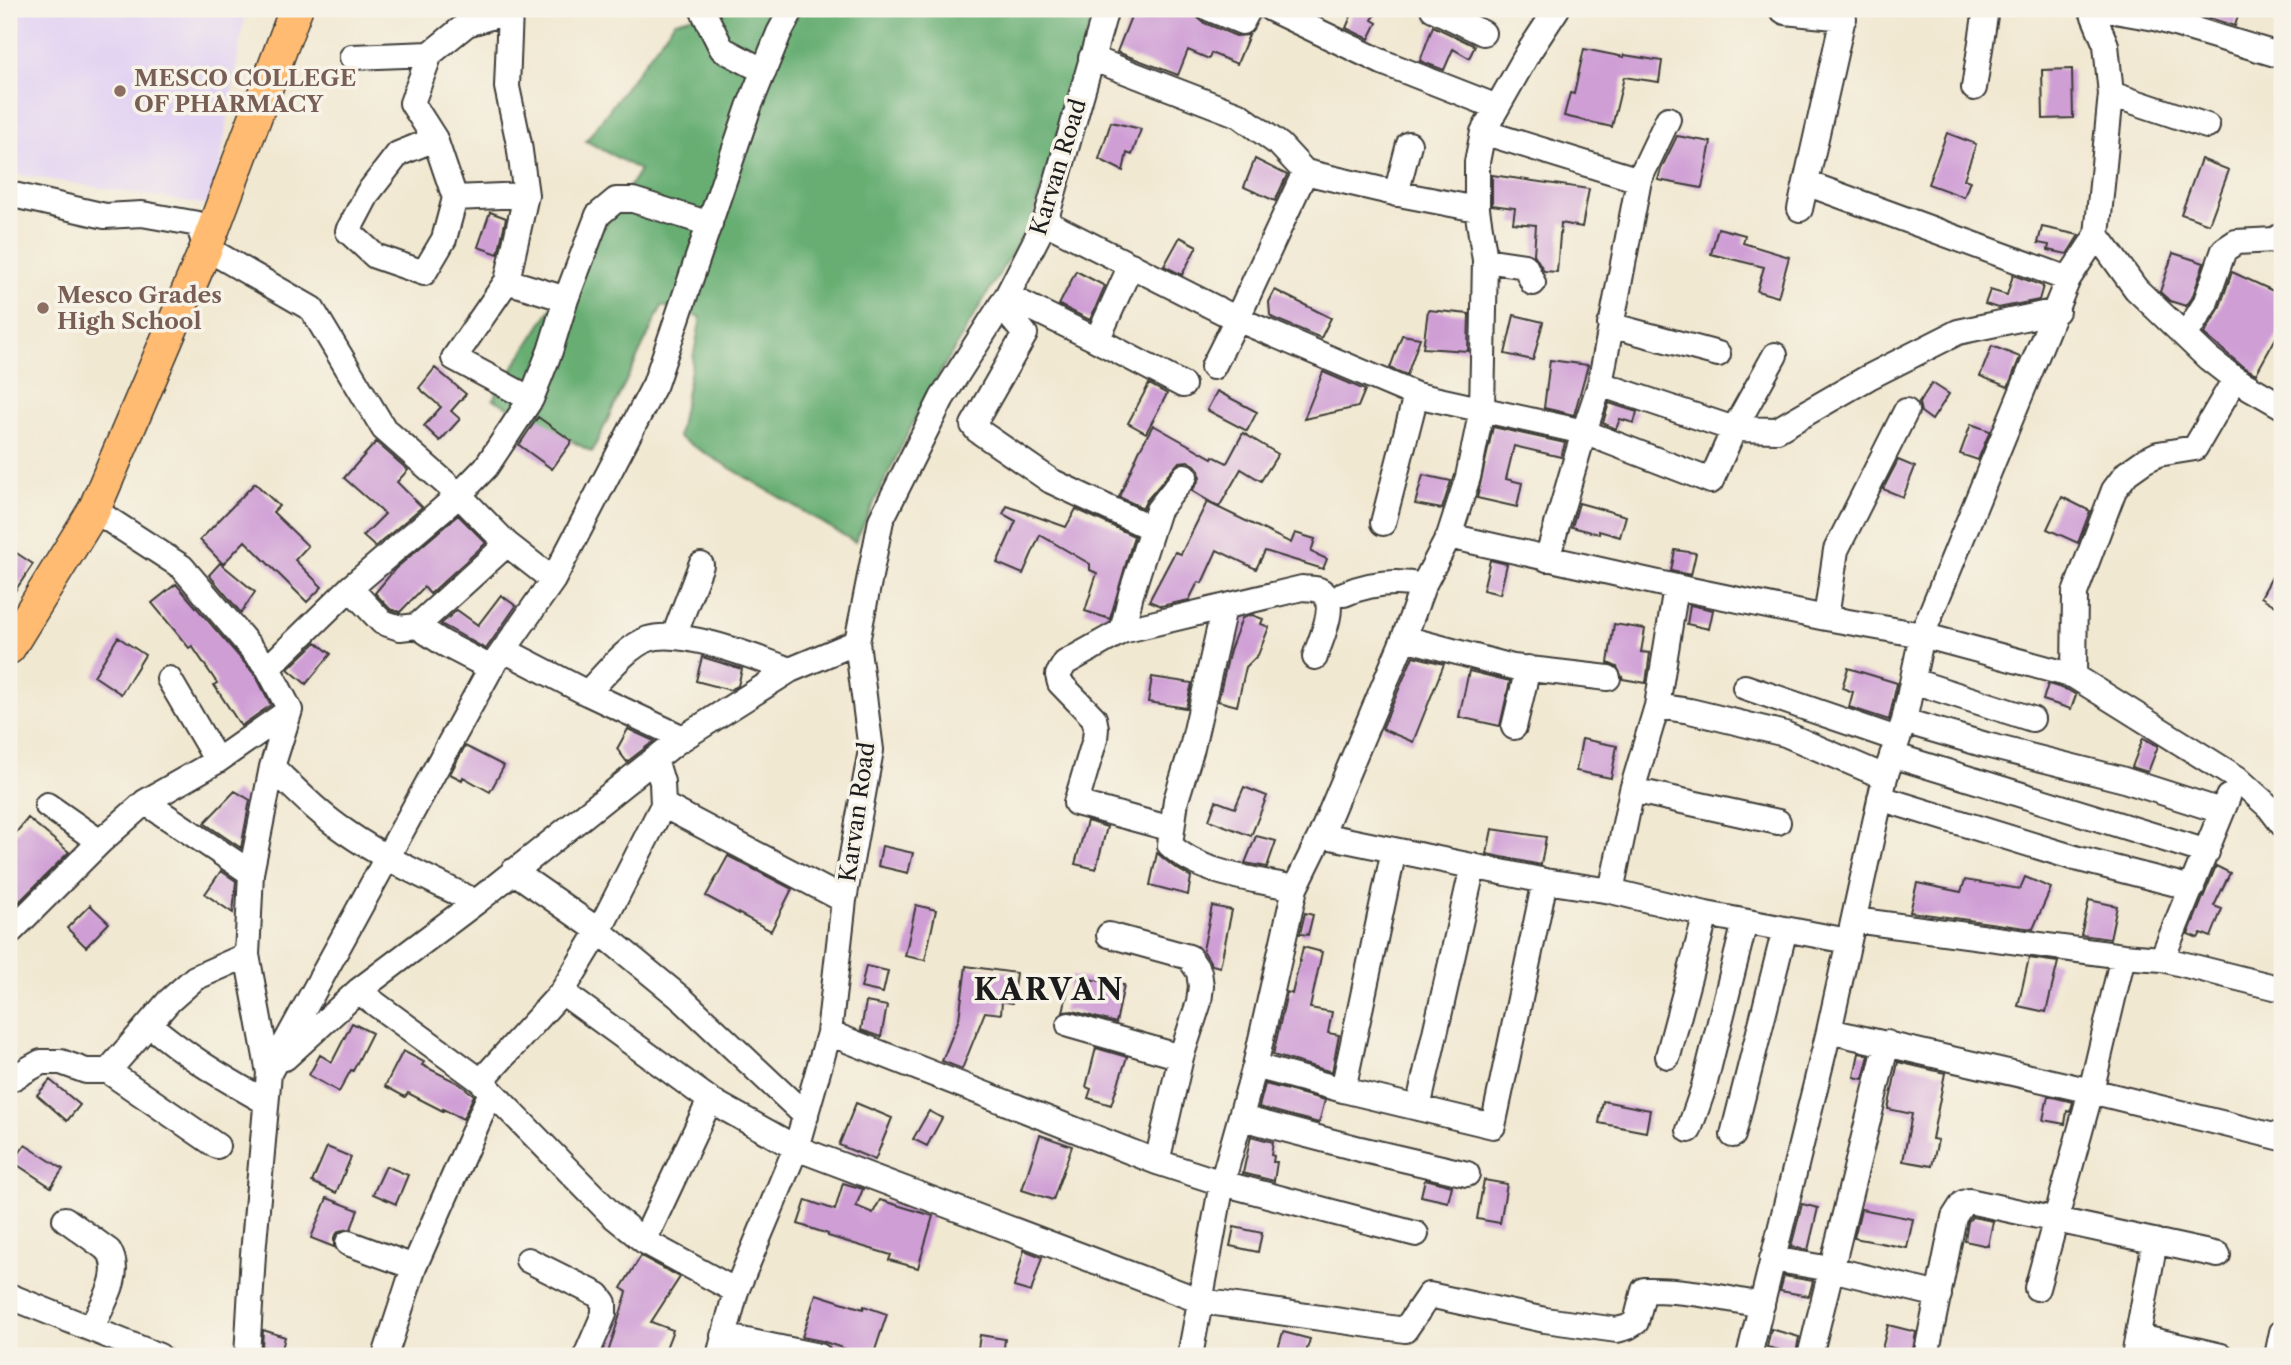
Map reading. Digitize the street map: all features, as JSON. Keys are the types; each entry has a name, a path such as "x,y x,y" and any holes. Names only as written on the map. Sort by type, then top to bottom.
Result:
{"main road":[{"path":"9,648 94,510 206,248 296,9"}],"street":[{"path":"702,9 722,49 764,71"},
{"path":"269,1073 498,659 553,580 655,384 749,107 779,33 792,9"},
{"name":"Karvan Road","path":"721,1346 736,1291 796,1149 828,1033 844,900 871,750 857,642 881,520 942,398 1004,301 1045,222 1106,9"},
{"path":"1210,9 1242,22 1249,9"},
{"path":"1271,9 1382,62 1497,107"},
{"path":"1433,9 1483,33"},
{"path":"1190,1356 1222,1183 1242,1118 1296,888 1404,638 1423,586 1450,536 1468,477 1482,409 1485,260 1477,209 1476,162 1483,132 1557,9"},
{"path":"1781,9 1786,12 1844,13 1800,209"},
{"path":"1974,88 1986,9"},
{"path":"1749,1356 1922,635 2068,279 2097,235 2111,94 2106,45 2091,9"},
{"path":"2103,9 2156,13 2282,57"},
{"path":"435,139 398,154 368,193 348,231 376,256 424,273 444,239 455,198 435,139 412,103 430,54 467,24 512,10 507,87 526,195 507,281 454,358 531,399"},
{"path":"352,57 430,54"},
{"path":"1091,58 1239,115 1280,145 1305,172 1396,194 1477,209"},
{"path":"2111,94 2207,126"},
{"path":"1547,559 1600,384 1639,180 1668,119"},
{"path":"1483,132 1639,180"},
{"path":"1396,194 1409,144"},
{"path":"1213,367 1305,172"},
{"path":"1806,183 2068,279"},
{"path":"9,194 105,216 142,214 198,224 206,248 312,309 384,429 459,495 507,544 553,580"},
{"path":"455,198 526,195"},
{"path":"268,668 350,588 459,495 486,467 531,399 598,215 616,200 633,200 710,225"},
{"path":"1045,222 1237,319 1416,394 1584,432 1711,481 1734,429 1775,355"},
{"path":"2097,235 2136,289 2208,358 2235,379 2282,406"},
{"path":"2185,336 2205,304 2224,250 2235,242 2274,240 2282,235"},
{"path":"1485,260 1525,266 1533,283"},
{"path":"1097,340 1131,265"},
{"path":"507,281 566,299"},
{"path":"1004,301 1097,340 1183,385"},
{"path":"1004,301 1025,334 973,425 1051,481 1152,528"},
{"path":"1600,384 1734,429 1777,430 1869,377 1958,332 2057,311"},
{"path":"1610,324 1718,354"},
{"path":"2074,676 2075,593 2114,490 2127,473 2144,461 2158,454 2195,448 2235,379"},
{"path":"1383,523 1416,394"},
{"path":"1826,618 1836,550 1906,411"},
{"path":"1122,631 1158,510 1185,476"},
{"path":"94,510 182,567 268,668 290,710 272,767 251,873 247,956 269,1073 247,1356"},
{"path":"1450,536 1676,587 1922,635 2074,676 2236,778 2269,807 2282,824"},
{"path":"350,588 382,622 400,628 417,626 507,544"},
{"path":"674,636 701,565"},
{"path":"1344,594 1364,586 1392,582 1423,586"},
{"path":"1611,891 1632,790 1657,706 1676,587"},
{"path":"1172,829 1076,803 1096,739 1096,728 1094,718 1064,690 1058,675 1065,663 1122,631 1302,588 1317,589 1326,596 1330,609 1315,657"},
{"path":"1224,608 1192,748 1176,800 1170,845 1180,855 1216,870 1296,888"},
{"path":"417,626 443,643 498,659 587,693 683,738"},
{"path":"587,693 628,653 647,639 674,636 747,654 790,670"},
{"path":"1404,638 1513,667 1608,678"},
{"path":"269,1073 358,991 476,902 683,738 790,670 857,642"},
{"path":"1514,727 1528,668"},
{"path":"169,678 217,761"},
{"path":"1913,681 2032,719"},
{"path":"1745,687 1892,758 2076,858 2192,888"},
{"path":"1657,706 1892,758 2207,852"},
{"path":"10,930 145,802 217,761 290,710"},
{"path":"1892,758 1986,746 2121,779 2221,811"},
{"path":"385,1356 414,1267 486,1087 562,992 599,931 663,806 662,782 655,759"},
{"path":"272,767 316,810 347,833 388,858 476,902"},
{"path":"2162,959 2236,778"},
{"path":"1632,790 1778,822"},
{"path":"145,802 251,873"},
{"path":"47,805 100,842"},
{"path":"663,806 844,900"},
{"path":"1321,835 1545,881 1611,891 1706,914 1785,929 1851,931 2162,959 2282,989"},
{"path":"1343,1090 1394,850"},
{"path":"1418,1108 1473,866"},
{"path":"513,871 599,931 682,1000 806,1116"},
{"path":"1255,1066 1493,1126 1545,881"},
{"path":"1668,1056 1706,914"},
{"path":"1689,1130 1703,1090 1745,922"},
{"path":"1733,1135 1785,929"},
{"path":"1109,935 1189,957 1199,972 1199,1002 1181,1057 1157,1162"},
{"path":"108,1071 169,1001 195,978 247,956"},
{"path":"2037,1288 2091,1091 2123,956"},
{"path":"358,991 486,1087 612,1215 644,1241 736,1291"},
{"path":"562,992 710,1100 796,1149 1201,1301 1405,1330 1429,1295 1545,1320 1616,1330 1636,1322 1644,1290 1700,1294 1762,1305"},
{"path":"149,1024 205,1068 266,1102"},
{"path":"1069,1025 1181,1057"},
{"path":"1829,1031 2282,1138"},
{"path":"828,1033 1157,1162 1222,1183 1416,1234"},
{"path":"1810,1356 1887,1044"},
{"path":"9,1080 41,1062 61,1062 86,1071 108,1071 217,1146"},
{"path":"644,1241 710,1100"},
{"path":"1242,1118 1467,1174"},
{"path":"1926,1356 1954,1217 1963,1203 1969,1201 2218,1255"},
{"path":"65,1219 109,1251 114,1258 116,1267 111,1284 91,1329"},
{"path":"2155,1241 2136,1347 2221,1356"},
{"path":"348,1243 414,1267"},
{"path":"1772,1259 1831,1269 1939,1295"},
{"path":"528,1260 598,1296 604,1303 604,1314 586,1356"},
{"path":"10,1299 159,1356"},
{"path":"2277,1356 2282,1332"},
{"path":"721,1346 819,1356"}],"shaded area":[{"name":"MESCO COLLEGE OF PHARMACY","path":"9,9 246,9 213,206 9,173"}],"green space":[{"path":"719,9 1095,9 1032,219 925,398 855,542 678,437 701,317 662,306 592,452 493,399 640,170 586,141 675,21"}],"building":[{"path":"1134,9 1195,9 1198,18 1204,23 1236,36 1249,35 1237,64 1211,53 1209,59 1188,50 1178,75 1117,52"},
{"path":"1354,9 1378,9 1372,20 1377,23 1369,39 1346,28"},
{"path":"2181,9 2240,9 2235,26"},
{"path":"1433,26 1475,46 1469,58 1453,49 1444,70 1420,61"},
{"path":"1584,49 1662,61 1659,82 1624,77 1612,127 1564,116 1570,93 1574,94"},
{"path":"2072,69 2073,118 2043,119 2042,70"},
{"path":"1111,122 1141,129 1132,155 1127,153 1123,171 1099,159"},
{"path":"1947,133 1976,144 1964,179 1970,181 1964,197 1928,184"},
{"path":"1677,136 1711,142 1702,188 1658,180"},
{"path":"1255,159 1287,175 1275,201 1244,187"},
{"path":"2201,159 2229,170 2209,224 2181,214"},
{"path":"1492,175 1589,189 1582,227 1561,223 1557,272 1544,271 1534,254 1536,225 1513,223 1515,208 1492,205"},
{"path":"490,212 506,218 498,254 478,247"},
{"path":"2042,227 2079,235 2067,254 2048,250 2049,245 2038,243"},
{"path":"1718,228 1745,235 1743,243 1789,257 1778,297 1757,291 1764,267 1711,254"},
{"path":"1180,237 1197,246 1182,275 1164,266"},
{"path":"2173,253 2204,263 2192,298 2186,306 2170,301 2160,292"},
{"path":"1076,271 1105,286 1090,320 1059,305"},
{"path":"2232,272 2282,295 2282,327 2256,374 2243,367 2204,334 2219,309"},
{"path":"2013,275 2043,286 2039,300 1998,308 1985,304 1990,290 2007,295"},
{"path":"1275,290 1331,318 1321,338 1270,315 1269,302"},
{"path":"1428,310 1469,314 1468,351 1423,348"},
{"path":"1514,315 1543,322 1533,360 1505,354"},
{"path":"1402,335 1420,338 1407,375 1390,368"},
{"path":"1992,346 2020,357 2008,387 1980,376"},
{"path":"1550,360 1588,365 1574,415 1544,408"},
{"path":"435,368 466,394 451,411 460,419 440,441 424,426 441,407 419,388"},
{"path":"1323,372 1365,390 1358,407 1304,419"},
{"path":"1932,383 1949,394 1932,420 1921,412 1919,403"},
{"path":"1149,384 1167,394 1146,433 1128,423"},
{"path":"1217,391 1257,412 1247,431 1207,410"},
{"path":"1609,403 1637,412 1634,423 1620,419 1616,429 1603,423"},
{"path":"538,417 572,441 552,469 519,445"},
{"path":"1971,424 1990,431 1978,460 1960,454"},
{"path":"1153,425 1212,458 1213,456 1227,463 1243,433 1278,454 1261,481 1241,469 1219,507 1192,491 1200,478 1195,465 1188,461 1179,462 1143,508 1119,497"},
{"path":"1493,427 1565,443 1561,457 1514,446 1506,479 1522,483 1517,507 1477,498"},
{"path":"376,442 408,470 397,482 422,507 375,547 363,536 385,514 344,478"},
{"path":"1898,460 1915,467 1903,497 1883,489"},
{"path":"1423,475 1451,481 1442,509 1415,504"},
{"path":"255,483 279,506 273,512 308,546 295,560 322,587 307,602 245,541 223,564 200,540"},
{"path":"2062,497 2090,511 2078,543 2047,529"},
{"path":"1207,502 1291,543 1295,533 1315,539 1311,552 1327,559 1323,569 1265,551 1256,569 1217,550 1202,583 1198,582 1189,600 1161,606 1149,601 1175,552 1181,554"},
{"path":"1579,503 1626,516 1620,537 1572,527"},
{"path":"1007,506 1066,527 1076,509 1134,536 1110,619 1085,611 1097,573 1090,570 1090,564 1040,535 1023,574 997,563 1016,521 1003,514"},
{"path":"458,515 486,543 430,594 424,587 400,612 390,609 375,593 395,569"},
{"path":"9,548 33,564 9,600"},
{"path":"1675,550 1696,553 1691,575 1671,571"},
{"path":"2282,559 2282,610 2261,597"},
{"path":"1490,560 1507,564 1500,594 1483,590"},
{"path":"220,563 255,592 241,613 209,575"},
{"path":"176,584 256,676 271,705 241,726 192,646 189,648 152,603"},
{"path":"501,595 516,606 486,649 441,624 457,610 478,625"},
{"path":"1690,605 1713,610 1709,629 1687,624"},
{"path":"1252,615 1263,619 1261,624 1269,627 1258,655 1246,667 1237,706 1218,701 1230,650 1242,618"},
{"path":"1614,624 1645,629 1641,652 1650,653 1646,683 1623,679 1617,667 1608,663"},
{"path":"118,637 145,655 121,694 94,676"},
{"path":"316,642 331,654 306,684 288,669"},
{"path":"1413,656 1444,664 1413,742 1382,729"},
{"path":"702,657 742,669 738,686 730,690 696,681"},
{"path":"1848,668 1897,683 1889,720 1849,707 1853,692 1842,688"},
{"path":"1469,671 1510,681 1500,726 1459,717"},
{"path":"1152,677 1192,683 1186,708 1148,702"},
{"path":"2048,684 2076,695 2071,709 2043,700"},
{"path":"628,729 654,741 627,762 617,749"},
{"path":"2143,738 2158,746 2148,772 2132,767"},
{"path":"1582,739 1617,746 1611,778 1576,771"},
{"path":"465,746 504,766 490,792 463,777 462,780 450,774"},
{"path":"1244,787 1267,796 1251,836 1209,820 1216,801 1235,808"},
{"path":"235,791 250,800 241,848 204,823"},
{"path":"28,818 69,852 9,912 9,855 16,845 10,840"},
{"path":"1087,821 1107,827 1096,869 1075,864"},
{"path":"1492,829 1546,837 1541,865 1487,854"},
{"path":"1256,836 1276,841 1267,867 1245,863"},
{"path":"882,846 913,853 908,873 878,866"},
{"path":"1157,853 1191,877 1188,895 1150,885"},
{"path":"728,856 792,889 771,931 706,896"},
{"path":"2216,866 2230,873 2214,906 2222,909 2211,937 2201,933 2198,938 2188,934"},
{"path":"221,871 236,881 233,913 205,894"},
{"path":"2025,877 2051,888 2033,929 1910,912 1917,883 1961,892 1965,880 2020,889"},
{"path":"2089,900 2117,906 2110,939 2081,935"},
{"path":"90,905 109,923 86,947 67,928"},
{"path":"916,905 936,910 925,960 905,956"},
{"path":"1212,906 1232,910 1220,967 1212,965 1203,950"},
{"path":"1305,913 1313,915 1308,935 1300,934"},
{"path":"1303,947 1322,952 1310,1008 1332,1012 1328,1033 1339,1035 1332,1072 1273,1055 1287,992 1292,994"},
{"path":"2029,958 2058,962 2046,1012 2018,1006"},
{"path":"866,966 888,971 883,993 861,988"},
{"path":"966,966 1016,973 1012,1003 1002,1001 1001,1014 985,1012 962,1069 942,1061 959,1019"},
{"path":"1071,976 1124,985 1116,1023 1073,1011 1063,1012"},
{"path":"866,1002 887,1006 881,1037 861,1030"},
{"path":"352,1023 372,1033 339,1092 309,1075 320,1055 332,1062"},
{"path":"1096,1048 1127,1057 1111,1105 1088,1098 1091,1089 1086,1087"},
{"path":"403,1051 474,1095 463,1119 408,1093 405,1097 385,1086"},
{"path":"1859,1053 1869,1055 1863,1079 1854,1077"},
{"path":"1898,1062 1945,1073 1932,1139 1938,1140 1932,1166 1903,1161 1912,1114 1888,1109"},
{"path":"50,1080 80,1105 67,1121 37,1095"},
{"path":"1265,1084 1325,1100 1319,1123 1259,1107"},
{"path":"2048,1096 2073,1102 2070,1112 2067,1111 2065,1124 2043,1120"},
{"path":"1603,1101 1650,1110 1646,1132 1599,1123"},
{"path":"856,1103 892,1118 875,1160 839,1145"},
{"path":"929,1111 942,1118 927,1146 913,1139"},
{"path":"1040,1135 1072,1146 1053,1200 1022,1190"},
{"path":"1251,1136 1273,1142 1271,1155 1274,1156 1273,1162 1277,1162 1274,1181 1243,1173"},
{"path":"25,1145 63,1169 51,1187 13,1162"},
{"path":"327,1147 351,1157 336,1193 312,1182"},
{"path":"386,1166 408,1175 396,1204 373,1194"},
{"path":"1425,1179 1452,1186 1448,1202 1421,1196"},
{"path":"1484,1180 1507,1184 1500,1223 1477,1219"},
{"path":"843,1183 863,1189 856,1206 873,1213 880,1200 933,1216 918,1268 889,1260 891,1255 798,1224 806,1200 835,1210"},
{"path":"327,1198 358,1210 351,1229 339,1231 334,1237 334,1247 311,1238"},
{"path":"1802,1204 1818,1208 1808,1250 1791,1247"},
{"path":"1861,1209 1913,1219 1907,1248 1854,1238"},
{"path":"1972,1217 1993,1221 1988,1246 1965,1241 1968,1222"},
{"path":"1234,1227 1262,1233 1258,1252 1230,1246"},
{"path":"1024,1250 1042,1257 1031,1292 1014,1287"},
{"path":"641,1256 680,1277 651,1322 673,1330 663,1356 607,1356 627,1292 621,1288"},
{"path":"1784,1276 1813,1281 1809,1296 1780,1291"},
{"path":"816,1294 887,1314 873,1356 802,1337"},
{"path":"1888,1325 1916,1332 1912,1356 1882,1349"},
{"path":"1771,1329 1799,1337 1796,1354 1767,1347"},
{"path":"263,1330 285,1337 281,1353 262,1347"},
{"path":"1283,1332 1310,1339 1305,1356 1276,1356"},
{"path":"980,1335 1005,1339 1003,1356 977,1356"}],"place":[{"name":"MESCO COLLEGE OF PHARMACY","path":"120,91"},
{"name":"Mesco Grades High School","path":"43,308"}],"district":[{"name":"KARVAN","path":"1049,989"}]}
